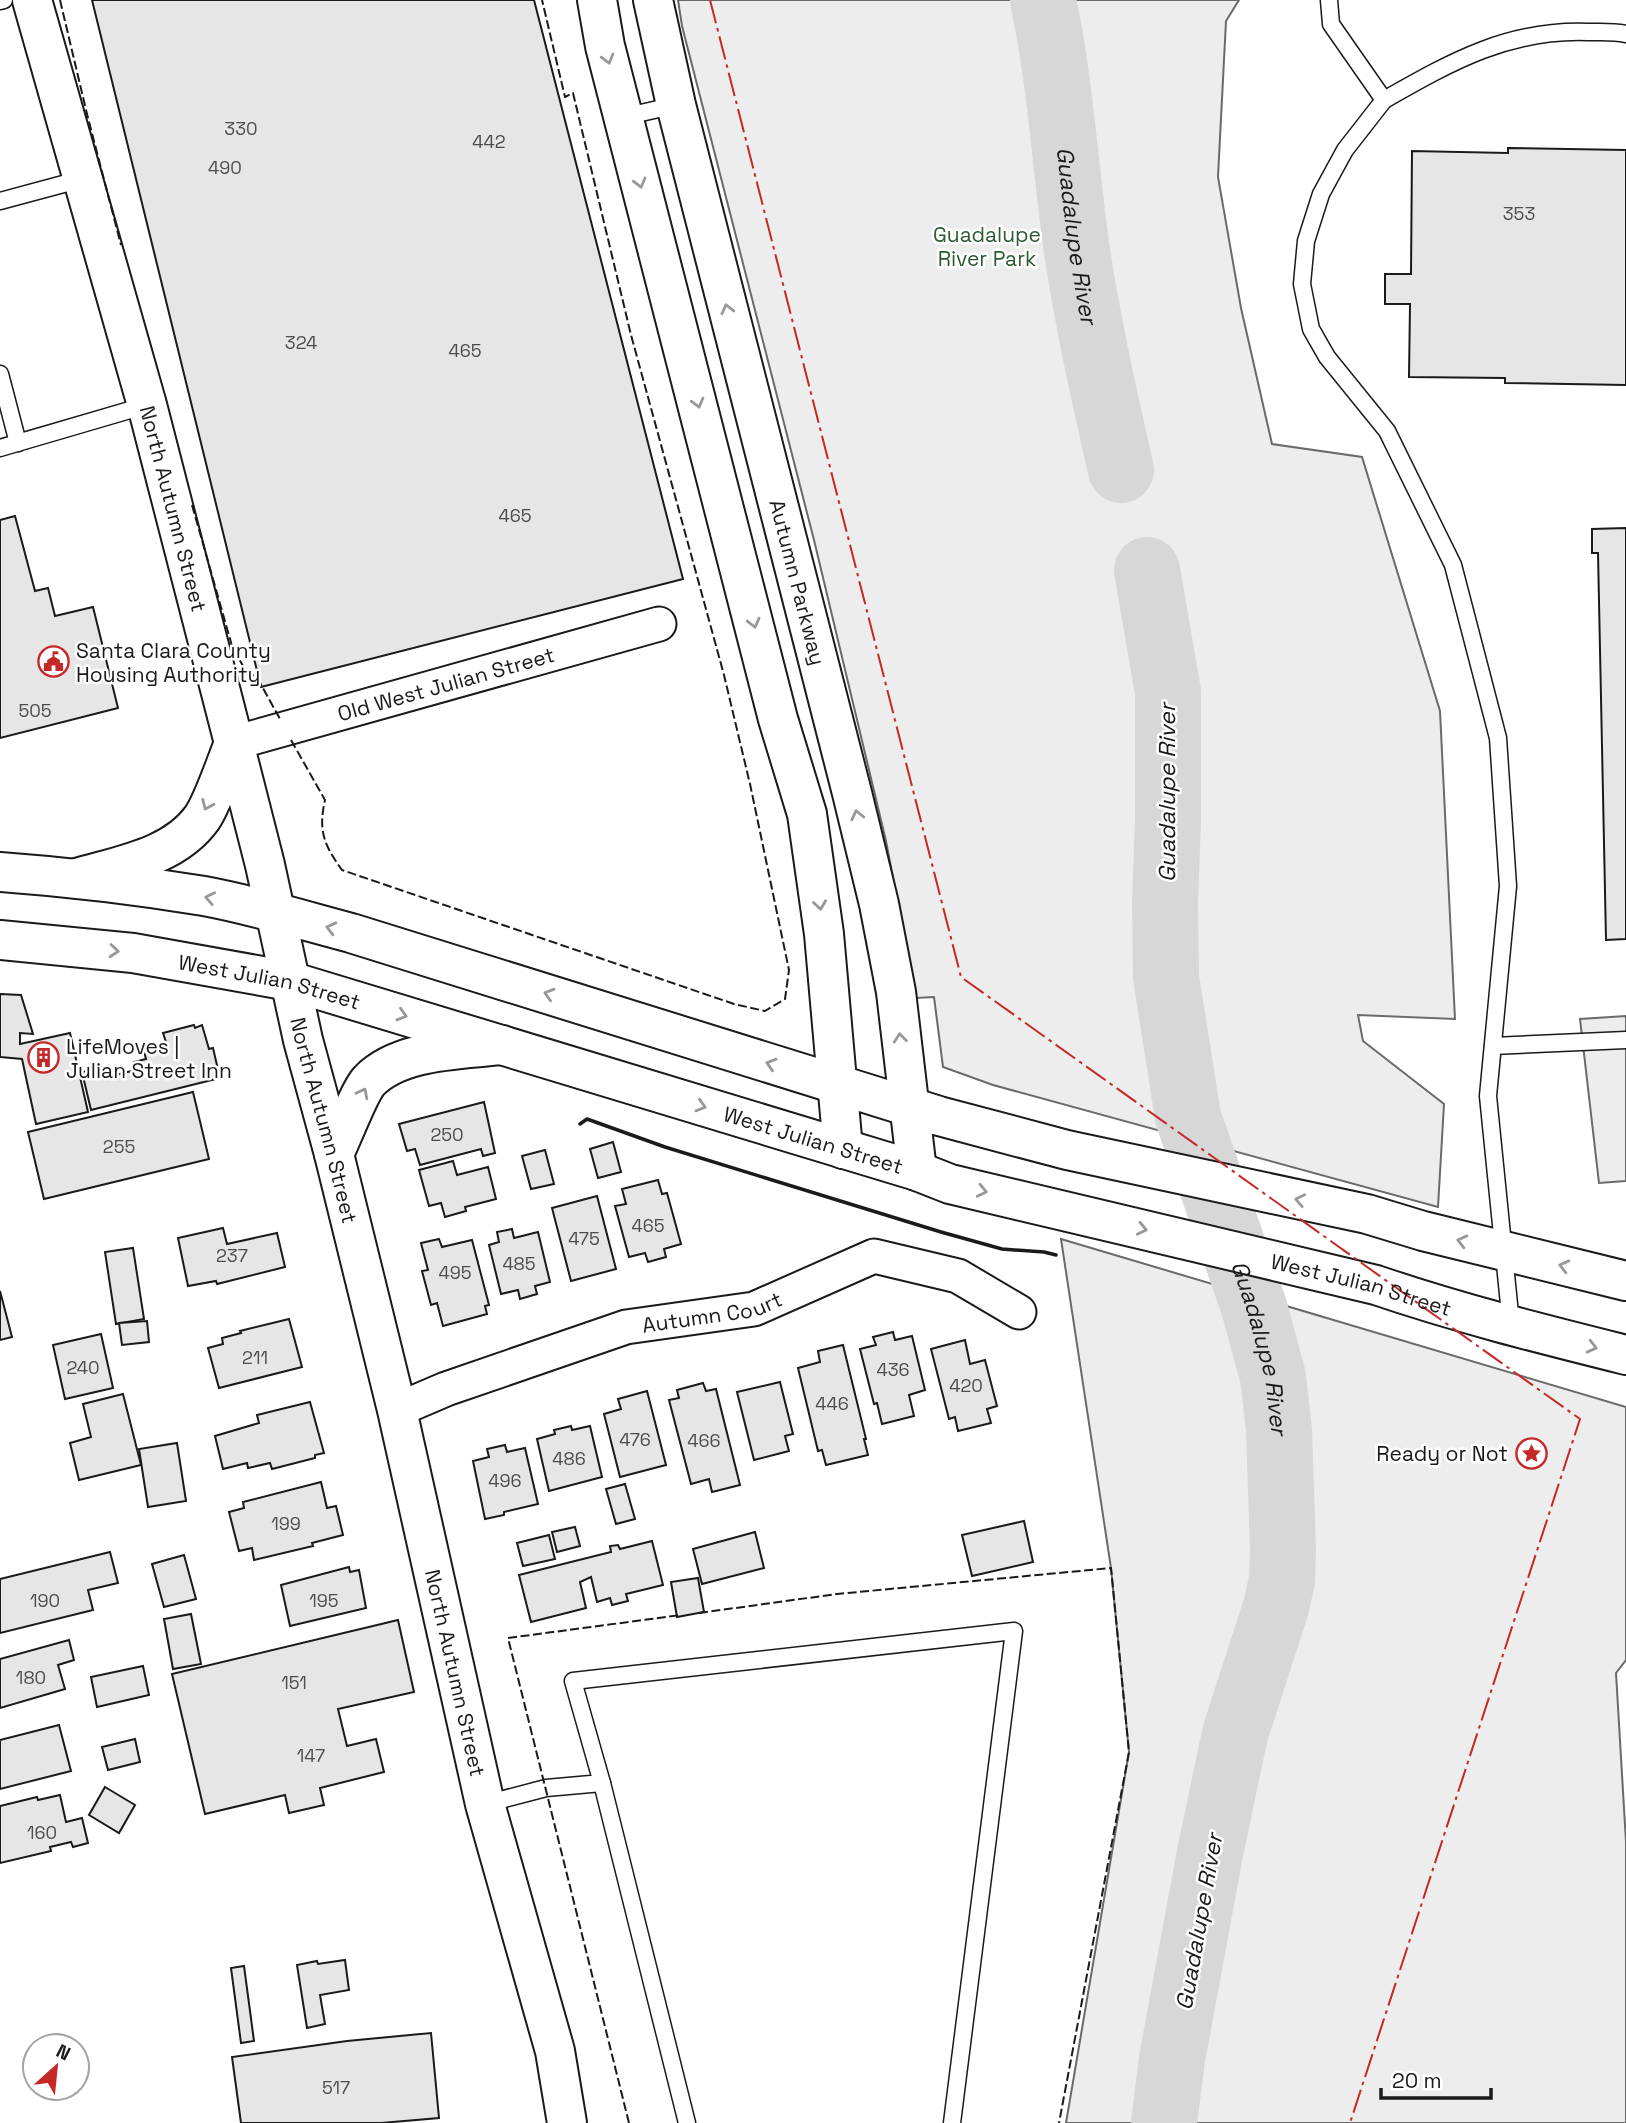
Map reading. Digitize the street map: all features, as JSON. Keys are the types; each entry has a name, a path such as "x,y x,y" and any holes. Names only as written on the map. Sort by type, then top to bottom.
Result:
{"main road":[{"name":"North Autumn Street","path":"32,0 147,405 234,743 276,914 303,1040 397,1410 485,1804 555,2051 567,2123"},
{"path":"597,0 605,46 778,719 807,814 824,934 843,1149"},
{"name":"Autumn Parkway","path":"653,0 676,105 876,892 896,992 917,1171"},
{"path":"77,878 156,855 186,834 202,817 234,743"},
{"path":"0,872 77,878 206,897 276,914 351,933 939,1116 1067,1150 1367,1214 1423,1231 1626,1281"},
{"name":"West Julian Street","path":"0,940 133,953 290,981 917,1171 950,1184 1376,1285 1427,1303 1626,1355"},
{"path":"334,1154 368,1083 382,1071 407,1058 502,1045"}],"street":[{"name":"Old West Julian Street","path":"234,743 659,624"},
{"name":"Autumn Court","path":"397,1410 446,1389 626,1327 754,1309 874,1256 958,1276 1019,1312"}],"lane":[{"path":"1329,0 1331,24 1384,100"},
{"path":"1511,1326 1488,1096 1508,886 1498,738 1453,565 1387,430 1326,357 1311,329 1302,284 1306,241 1321,194 1345,150 1384,100 1470,54 1509,40 1562,31 1626,34"},
{"path":"623,117 676,105"},
{"path":"0,201 83,178"},
{"path":"0,373 18,443"},
{"path":"0,448 147,405"},
{"path":"1493,1045 1626,1040"},
{"path":"687,2123 602,1783 573,1681 1014,1631 952,2123"},
{"path":"485,1804 546,1788 602,1783"}],"shaded area":[{"name":"Guadalupe River Park","path":"678,0 1239,0 1226,21 1218,177 1241,308 1272,444 1362,457 1440,711 1455,1019 1358,1015 1363,1041 1444,1104 1438,1207 993,1085 943,1067 934,997 916,998 886,841 814,540 682,26"},
{"path":"1626,1016 1626,1181 1599,1183 1580,1019"},
{"path":"1061,1239 1626,1407 1626,1660 1616,1673 1626,1842 1626,2123 1066,2123 1129,1752 1111,1568"}],"building":[{"path":"92,0 534,0 683,579 261,687"},
{"path":"1508,148 1626,150 1626,385 1505,383 1505,378 1409,377 1410,304 1385,304 1385,274 1411,274 1412,151 1508,153"},
{"name":"Santa Clara County Housing Authority","path":"15,516 35,591 48,588 55,616 93,607 118,708 0,738 0,520"},
{"path":"1626,528 1626,939 1606,940 1598,553 1592,553 1592,529"},
{"name":"LifeMoves | Julian Street Inn","path":"0,994 21,995 33,1034 20,1033 20,1044 70,1033 88,1112 36,1124 22,1059 0,1057"},
{"path":"194,1025 195,1028 202,1025 209,1049 213,1048 220,1078 91,1110 82,1072 108,1066 111,1076 136,1070 134,1062 146,1059 143,1048 166,1042 163,1033"},
{"path":"193,1092 209,1159 44,1199 28,1132"},
{"path":"484,1102 495,1153 483,1156 481,1149 420,1165 415,1149 407,1151 399,1124"},
{"path":"613,1142 621,1172 598,1178 590,1149"},
{"path":"545,1150 554,1184 531,1189 522,1156"},
{"path":"453,1161 457,1175 488,1167 496,1199 465,1207 466,1211 445,1217 441,1203 429,1206 419,1170"},
{"path":"658,1180 662,1194 667,1193 681,1244 664,1249 666,1257 648,1262 645,1253 629,1257 615,1206 626,1204 622,1189"},
{"path":"597,1196 616,1269 571,1281 552,1208"},
{"path":"223,1228 227,1244 277,1233 285,1267 217,1284 216,1281 188,1286 178,1238"},
{"path":"512,1229 514,1238 538,1232 550,1282 535,1286 537,1294 520,1299 518,1290 501,1294 489,1245 499,1242 497,1232"},
{"path":"439,1239 442,1247 472,1240 489,1305 485,1306 487,1314 443,1326 437,1303 431,1305 422,1271 428,1270 421,1243"},
{"path":"133,1248 144,1319 116,1324 105,1252"},
{"path":"0,1291 12,1337 0,1340"},
{"path":"289,1319 302,1367 219,1388 208,1348 223,1344 222,1338 241,1333 240,1331"},
{"path":"147,1321 149,1342 122,1345 119,1323"},
{"path":"893,1332 895,1340 912,1336 925,1390 909,1395 914,1416 882,1424 860,1349 876,1345 873,1337"},
{"path":"101,1334 113,1388 65,1399 53,1345"},
{"path":"965,1340 970,1364 985,1360 997,1406 987,1409 991,1423 958,1431 955,1417 949,1419 931,1349"},
{"path":"843,1345 868,1455 826,1465 822,1450 818,1451 798,1368 820,1362 818,1351"},
{"path":"780,1382 793,1434 785,1436 789,1451 754,1460 737,1392"},
{"path":"703,1383 706,1391 716,1389 740,1485 712,1492 709,1479 691,1484 669,1400 679,1398 677,1390"},
{"path":"647,1391 666,1465 620,1477 604,1414 621,1409 618,1399"},
{"path":"123,1394 141,1465 79,1480 70,1443 91,1437 83,1404"},
{"path":"310,1402 324,1453 315,1455 315,1458 272,1469 270,1463 248,1468 247,1463 223,1469 215,1436 259,1423 257,1415"},
{"path":"571,1426 572,1430 590,1426 602,1477 549,1491 537,1439 555,1434 554,1430"},
{"path":"177,1443 186,1501 148,1507 139,1449"},
{"path":"505,1445 507,1452 525,1448 538,1504 485,1519 473,1461 489,1457 487,1449"},
{"path":"321,1482 327,1508 336,1506 343,1535 312,1543 313,1546 254,1560 252,1548 239,1551 229,1512 244,1508 243,1502"},
{"path":"625,1484 635,1519 616,1524 606,1489"},
{"path":"1024,1521 1033,1562 972,1576 962,1535"},
{"path":"575,1527 580,1546 557,1552 552,1532"},
{"path":"755,1532 764,1568 702,1584 693,1549"},
{"path":"549,1535 555,1559 523,1566 517,1543"},
{"path":"652,1541 663,1585 626,1594 628,1601 612,1605 610,1598 597,1602 591,1577 580,1582 586,1608 531,1622 519,1575 611,1552 610,1546 618,1545 620,1549"},
{"path":"110,1552 118,1583 88,1590 93,1610 0,1633 0,1579"},
{"path":"184,1555 196,1599 164,1607 152,1564"},
{"path":"349,1567 350,1572 359,1570 366,1608 290,1626 281,1585"},
{"path":"698,1578 704,1612 677,1617 671,1582"},
{"path":"191,1614 201,1664 173,1669 164,1619"},
{"path":"398,1620 414,1692 338,1709 347,1746 376,1739 384,1772 320,1788 324,1805 289,1813 285,1795 205,1814 172,1674"},
{"path":"69,1640 74,1660 58,1665 65,1689 0,1708 0,1659"},
{"path":"143,1666 149,1695 97,1707 91,1677"},
{"path":"59,1725 71,1771 0,1789 0,1740"},
{"path":"135,1739 140,1762 108,1770 102,1747"},
{"path":"105,1787 135,1805 119,1833 89,1815"},
{"path":"60,1795 66,1822 82,1818 88,1843 73,1847 71,1842 50,1847 51,1851 0,1863 0,1806 37,1797 38,1800"},
{"path":"345,1960 349,1990 320,1995 325,2024 307,2028 297,1965"},
{"path":"244,1966 254,2041 241,2043 231,1968"},
{"path":"431,2033 439,2118 381,2123 241,2123 232,2057 347,2041"}],"waterway":[{"name":"Guadalupe River","path":"1043,0 1058,91 1080,272 1121,470"},
{"name":"Guadalupe River","path":"1147,570 1168,692 1166,977 1188,1117 1254,1307 1273,1377 1279,1430 1283,1549 1282,1580 1276,1607 1235,1734 1210,1853 1172,2059 1164,2123"}],"fence":[{"path":"60,0 121,245"},
{"path":"291,740 325,800 322,820 324,837 342,870 734,1004 765,1011 785,999 789,970 724,675 631,335 573,93 565,97 542,0"},
{"path":"192,505 232,646 243,666 259,681 280,719"},
{"path":"699,1613 837,1594 1111,1568 1129,1752 1059,2123"},
{"path":"629,2123 508,1638 681,1615"}],"wall":[{"path":"580,1124 587,1119 665,1147 1002,1249 1056,1255"}],"power":[{"path":"710,0 961,977 1580,1419 1350,2123"}],"place":[{"name":"Santa Clara County Housing Authority","path":"53,662"},
{"name":"LifeMoves | Julian Street Inn","path":"43,1058"},
{"name":"Ready or Not","path":"1531,1453"}]}
